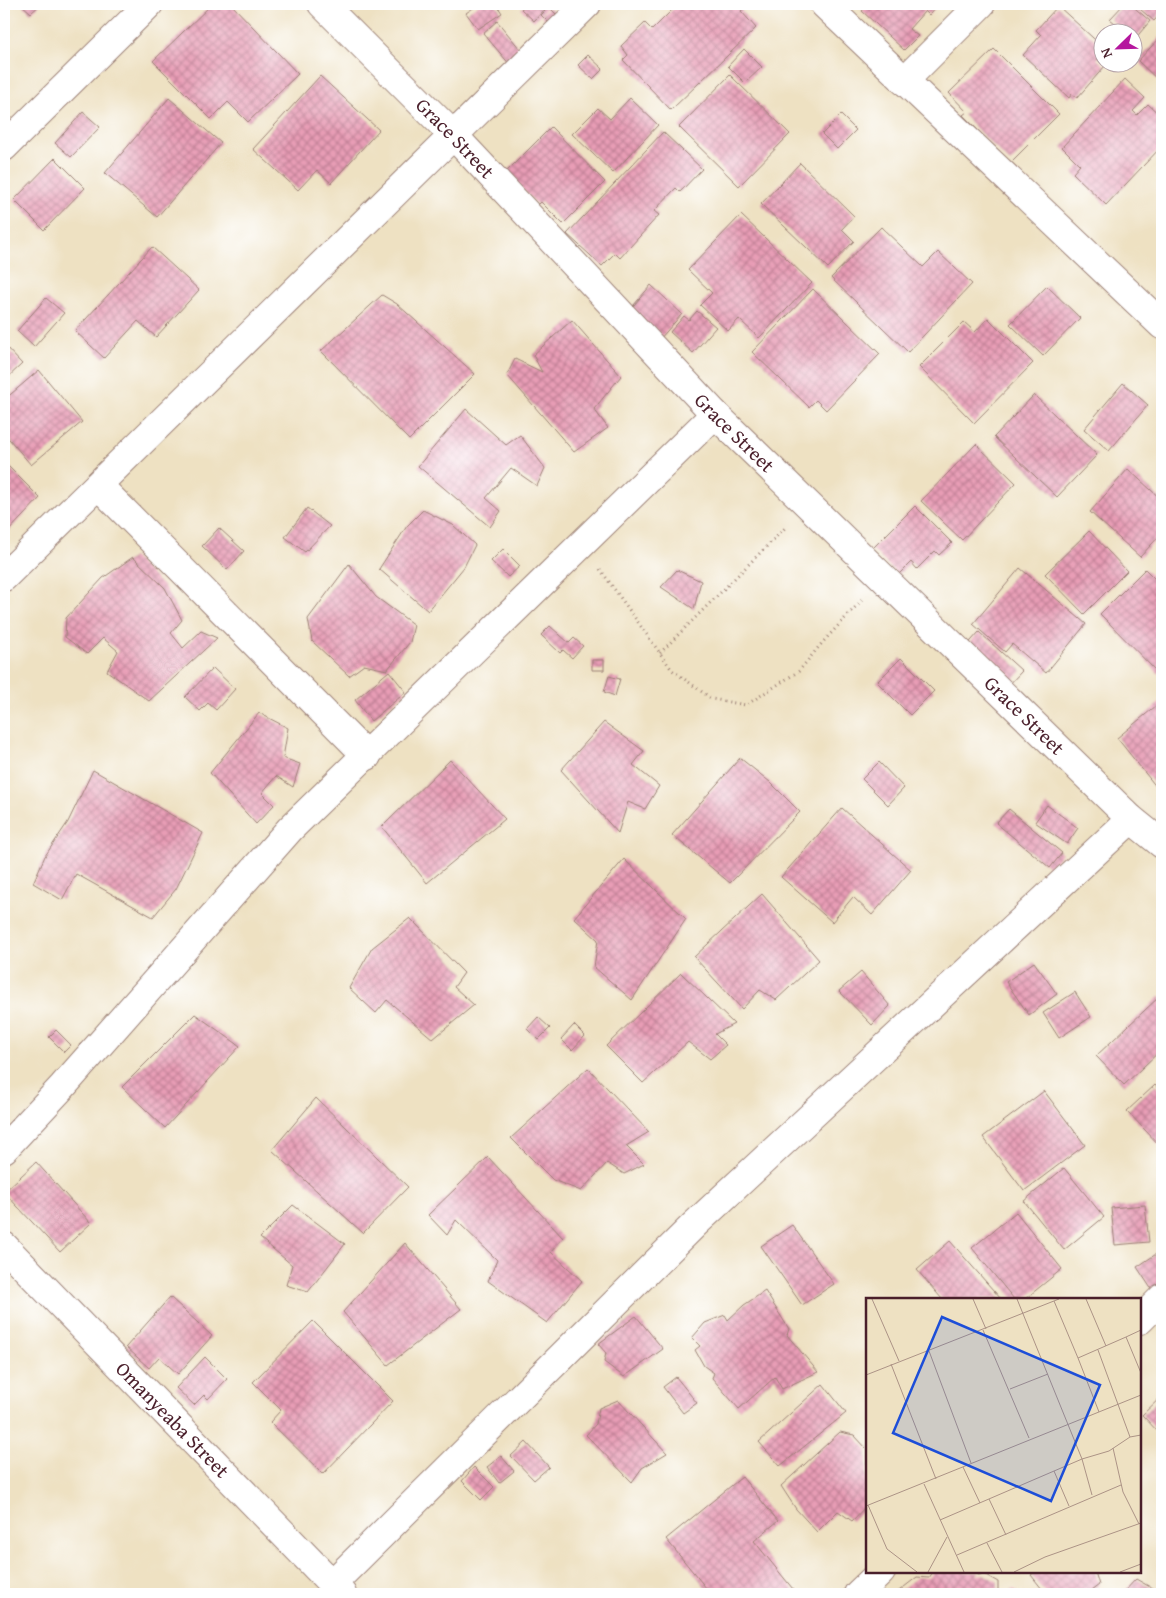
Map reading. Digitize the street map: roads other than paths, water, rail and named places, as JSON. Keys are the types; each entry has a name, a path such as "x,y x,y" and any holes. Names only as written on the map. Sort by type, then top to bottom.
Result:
{"street":[{"path":"4,147 149,4"},
{"name":"Grace Street","path":"322,4 454,136 716,414 1131,819 1162,844"},
{"path":"4,577 99,486 587,4"},
{"path":"824,4 1162,325"},
{"path":"904,81 981,4"},
{"path":"4,1149 63,1086 290,829 716,414"},
{"path":"99,486 367,756"},
{"path":"338,1589 694,1225 1131,819"},
{"name":"Omanyeaba Street","path":"4,1246 338,1589"},
{"path":"1141,1319 1162,1298"},
{"path":"858,1594 881,1573"}]}
